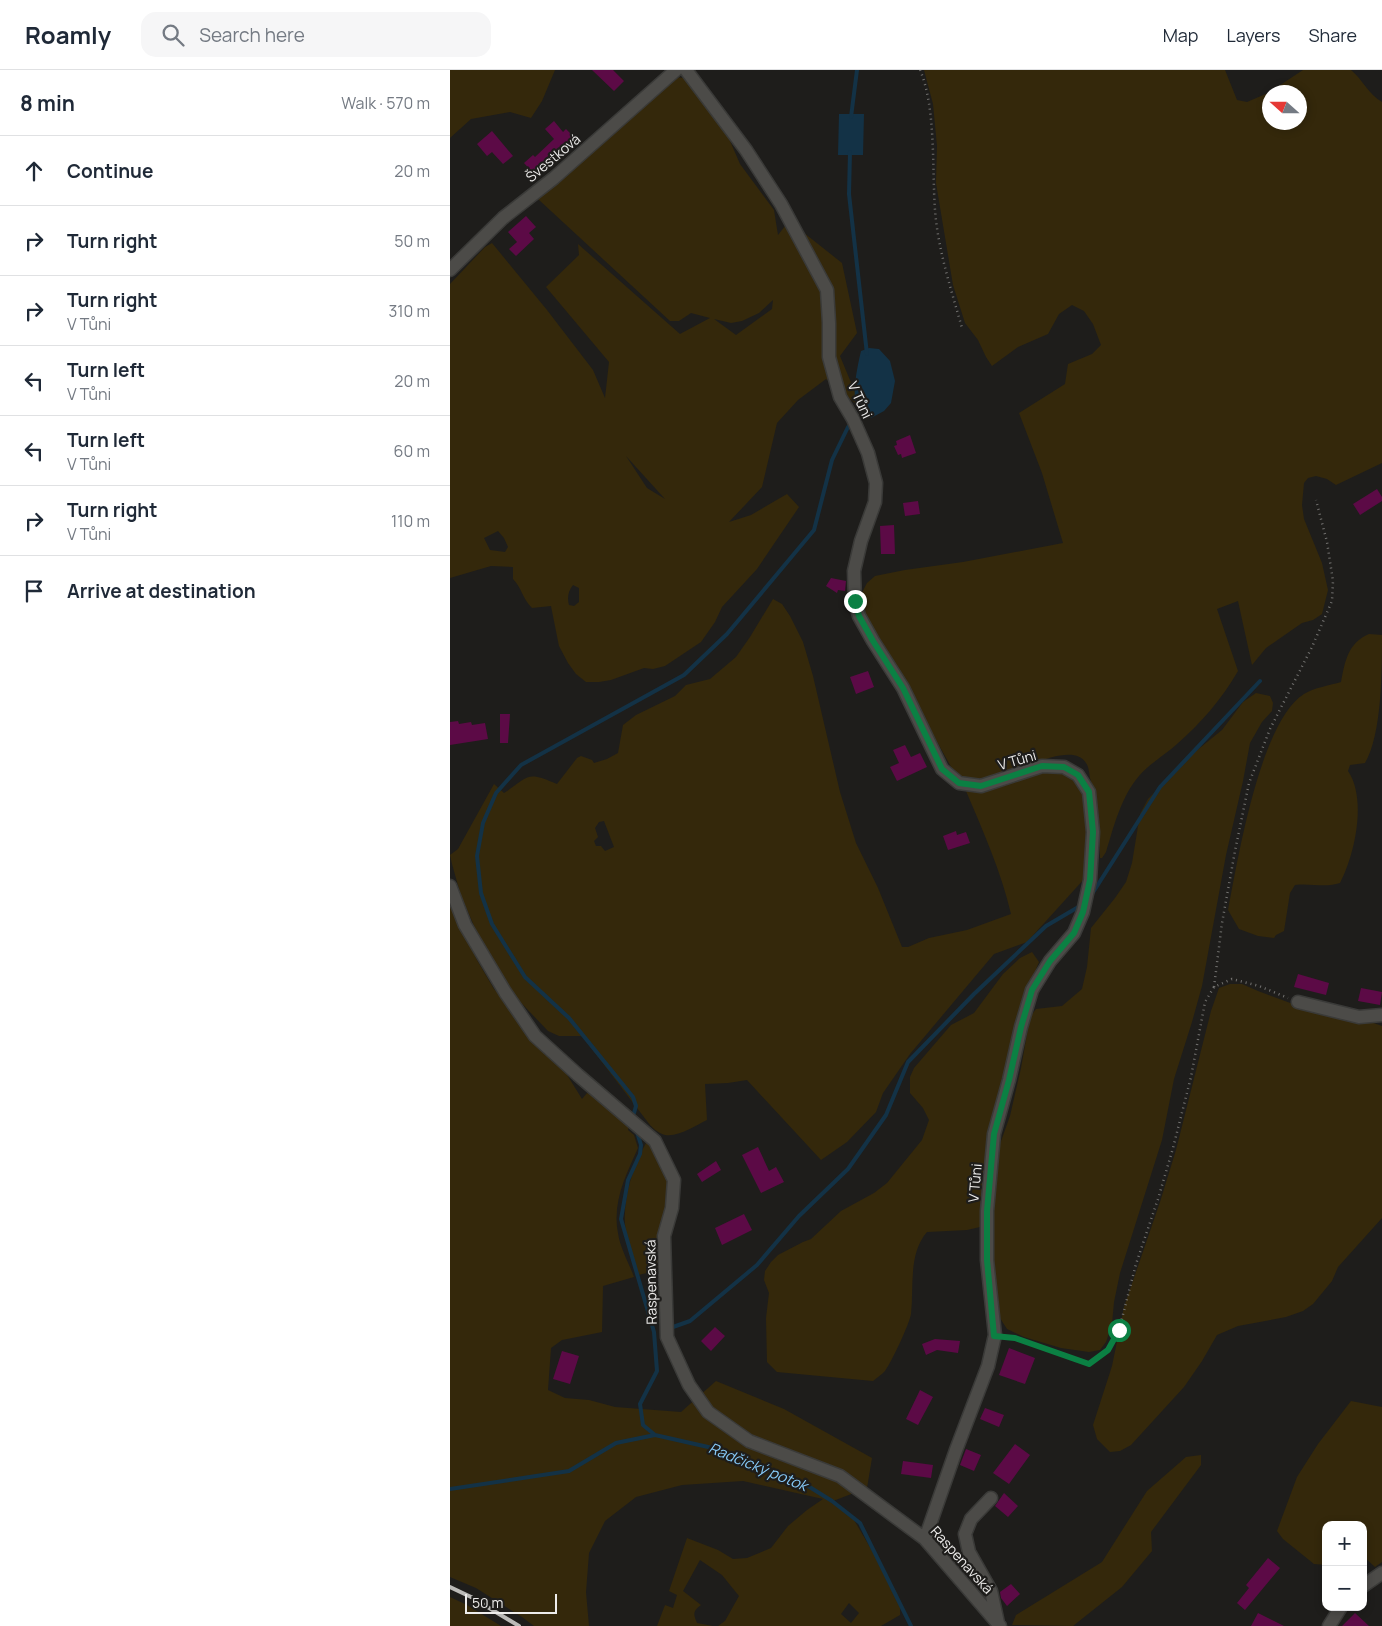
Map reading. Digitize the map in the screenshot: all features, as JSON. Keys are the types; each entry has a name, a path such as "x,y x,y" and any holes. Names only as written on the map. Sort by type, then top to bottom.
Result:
{"street":[{"name":"Švestková","path":"450,270 503,218 554,178 676,70"},
{"name":"V Tůni","path":"686,70 746,150 771,188 827,290 829,357 840,397 868,453 876,483 875,502 861,541 854,571 855,601 859,616 903,688 942,769 959,783 981,786 1042,766 1064,767 1078,775 1089,792 1093,832 1090,880 1083,912 1074,933 1050,961 1032,990 994,1134 987,1211 987,1260 994,1336 988,1366 925,1539"},
{"name":"Raspenavská","path":"450,886 465,925 505,992 535,1036 655,1141 674,1180 672,1208 664,1236 667,1337 689,1385 708,1412 749,1440 840,1476 925,1539 999,1626"},
{"path":"1298,1002 1359,1017 1382,1015"},
{"name":"Raspenavská","path":"991,1498 971,1519 965,1534 969,1552 990,1590 999,1626"},
{"path":"1367,1583 1382,1573"},
{"path":"1329,1626 1338,1611"}],"path":[{"path":"920,70 925,82 930,121 935,211 941,249 962,328"},
{"path":"994,1336 1015,1338 1089,1364 1108,1350 1119,1330 1136,1264 1161,1191 1191,1077 1205,1002 1214,987 1226,905 1249,784 1270,729 1312,647 1332,601 1333,581 1327,542 1316,500"},
{"path":"1214,987 1232,979 1259,986 1298,1002"}],"shaded area":[{"path":"450,70 555,70 542,101 531,118 510,112 471,119 450,138"},
{"path":"924,70 1225,70 1237,100 1247,102 1262,95 1262,130 1307,130 1307,85 1280,85 1303,70 1351,70 1373,95 1382,102 1382,463 1336,485 1327,479 1316,476 1308,478 1304,483 1302,505 1304,519 1322,563 1328,590 1322,614 1313,620 1302,623 1266,648 1252,665 1238,601 1217,609 1238,671 1218,701 1203,719 1177,744 1143,772 1133,784 1123,802 1106,852 1102,858 1100,858 1099,827 1095,798 1086,763 1077,756 1064,755 1047,758 992,777 976,780 959,776 950,765 889,656 865,618 858,600 867,583 875,576 1063,543 1042,473 1019,413 1065,384 1068,364 1092,354 1101,345 1093,324 1084,311 1072,305 1059,314 1048,334 1018,347 992,366 978,340 965,323 953,285 936,183 937,146 933,104"},
{"path":"675,77 684,78 727,134 740,164 774,210 778,235 789,221 842,263 857,333 840,356 862,409 826,379 798,400 777,423 762,487 729,522 751,515 787,494 799,507 757,569 722,607 715,622 701,642 665,666 653,669 644,668 611,680 599,682 586,682 576,674 559,646 551,606 532,608 513,579 513,567 491,566 450,578 450,284 485,247 492,243 593,370 605,398 609,362 546,287 579,255 578,244 680,334 710,318 691,313 679,321 670,321 538,199 545,189","holes":["773,300 772,309 736,335 714,319 731,323 742,321 759,313","626,456 665,499 647,488","498,531 508,547 505,552 490,550 484,538","573,585 579,588 579,602 574,606 569,605 568,602"]},
{"path":"773,599 782,604 803,642 813,676 840,792 856,843 878,888 902,947 908,947 929,938 967,930 1011,914 997,867 966,791 1000,784 1047,769 1067,773 1080,786 1084,794 1090,828 1085,878 1027,942 994,954 910,1054 883,1093 876,1112 847,1142 821,1160 747,1080 705,1084 707,1120 684,1132 665,1135 650,1125 582,1036 559,1036 548,1031 506,987 482,944 461,896 450,855 458,849 494,784 504,793 523,779 533,776 557,784 577,758 581,756 592,760 594,763 618,753 623,725 636,715 675,696 686,685 710,679 736,657","holes":["604,821 614,847 605,851 601,846 596,846 594,841 598,837 595,828 599,822"]},
{"path":"1369,634 1382,635 1380,702 1371,751 1365,763 1350,765 1348,771 1354,783 1357,796 1357,827 1350,857 1340,883 1329,885 1295,885 1290,893 1284,931 1274,938 1258,936 1239,929 1228,910 1253,793 1275,732 1289,709 1304,694 1317,688 1341,682 1346,660 1352,648 1356,642"},
{"path":"1256,693 1270,696 1273,703 1272,711 1262,722 1250,743 1226,855 1202,986 1174,1079 1162,1140 1120,1273 1112,1324 1106,1342 1100,1350 1089,1352 1061,1348 1024,1337 1007,1329 1000,1318 996,1295 992,1230 1000,1144 1010,1116 1030,1017 1036,1009 1062,1006 1082,989 1087,967 1091,928 1126,882 1132,863 1140,814 1148,799 1196,751 1222,730 1243,702"},
{"path":"450,896 454,912 477,960 494,989 548,1044 582,1099 587,1093 595,1095 630,1123 628,1130 634,1135 638,1148 621,1189 617,1210 619,1239 634,1277 603,1286 602,1332 562,1340 551,1348 548,1390 565,1398 589,1400 615,1407 681,1412 716,1381 784,1409 872,1458 867,1488 833,1501 854,1520 897,1593 900,1615 881,1626 718,1626 725,1621 739,1596 722,1575 700,1560 683,1591 701,1605 694,1613 697,1623 713,1626 657,1626 665,1605 673,1608 677,1595 669,1591 687,1538 718,1550 733,1559 747,1558 771,1548 788,1526 823,1499 743,1481 682,1485 636,1497 605,1521 589,1553 586,1592 589,1626 534,1626 476,1588 450,1577","holes":["849,1603 859,1613 851,1623 841,1614"]},
{"path":"1032,952 1039,962 1025,996 989,1129 980,1227 967,1230 927,1232 921,1241 914,1260 910,1319 888,1366 873,1381 777,1372 767,1362 766,1318 769,1293 764,1280 765,1271 778,1255 811,1239 841,1211 874,1193 887,1183 922,1140 929,1120 923,1108 910,1093 910,1077 914,1068 951,1025 974,1013 1003,974 1020,958"},
{"path":"1230,984 1242,984 1301,1007 1368,1021 1382,1026 1382,1218 1338,1267 1332,1281 1313,1304 1303,1311 1286,1317 1238,1326 1217,1335 1184,1387 1131,1445 1120,1451 1110,1452 1097,1439 1093,1425 1112,1366 1124,1307 1176,1150 1211,1011 1219,988"},
{"path":"647,1141 653,1145 670,1185 660,1270 638,1275 627,1239 625,1210 632,1174"},
{"path":"1351,1401 1382,1407 1382,1562 1375,1567 1367,1560 1367,1521 1322,1521 1322,1565 1314,1564 1283,1539 1277,1531 1297,1477 1318,1444"},
{"path":"1201,1455 1201,1465 1151,1532 1152,1551 1122,1587 1073,1626 1012,1625 1016,1615 1102,1562 1147,1491 1186,1457"},
{"path":"450,1597 467,1605 501,1626 450,1626"}],"water":[{"path":"839,114 864,114 863,155 838,155"},
{"path":"869,348 879,349 890,361 895,381 891,403 884,411 871,418 860,413 855,400 856,373 861,351"}],"building":[{"path":"592,70 613,70 624,81 614,91"},
{"path":"554,121 563,132 566,129 577,140 534,174 524,163 533,155 535,157 554,139 545,129"},
{"path":"492,131 513,156 503,164 492,152 487,156 477,144"},
{"path":"526,216 536,227 529,233 534,239 516,256 509,249 517,242 508,232"},
{"path":"910,435 916,453 902,458 901,454 898,455 894,446 897,445 896,441"},
{"path":"1377,489 1382,497 1382,501 1360,515 1353,504"},
{"path":"918,501 920,514 905,516 903,503"},
{"path":"894,525 895,554 881,554 880,526"},
{"path":"831,578 846,581 845,591 838,590 837,593 826,586"},
{"path":"868,671 874,687 856,694 850,677"},
{"path":"500,714 510,714 508,743 500,743"},
{"path":"458,721 459,724 471,722 472,725 485,723 488,739 450,745 450,722"},
{"path":"905,745 911,757 920,753 927,767 897,781 890,767 899,763 893,750"},
{"path":"956,831 957,835 966,832 970,843 948,850 943,836"},
{"path":"1298,974 1329,983 1326,995 1294,987"},
{"path":"1361,988 1382,992 1380,1005 1358,1001"},
{"path":"758,1147 769,1171 776,1167 784,1182 761,1193 742,1155"},
{"path":"716,1161 721,1170 702,1182 697,1174"},
{"path":"744,1214 752,1230 722,1245 715,1228"},
{"path":"715,1327 725,1336 711,1351 701,1341"},
{"path":"935,1339 960,1341 958,1353 937,1350 926,1355 922,1344"},
{"path":"1009,1348 1035,1358 1025,1384 999,1375"},
{"path":"562,1351 579,1356 570,1384 553,1379"},
{"path":"920,1390 933,1397 918,1425 906,1419"},
{"path":"985,1408 1004,1415 999,1427 980,1419"},
{"path":"1015,1444 1030,1455 1009,1484 993,1473"},
{"path":"966,1449 981,1455 974,1471 960,1465"},
{"path":"903,1461 933,1465 931,1478 901,1474"},
{"path":"1004,1493 1018,1506 1008,1517 995,1506"},
{"path":"1268,1558 1280,1568 1245,1610 1237,1603 1249,1588 1246,1585"},
{"path":"1011,1584 1020,1594 1007,1606 1001,1598 1000,1592"},
{"path":"1258,1613 1284,1626 1251,1626"},
{"path":"1355,1613 1369,1626 1342,1626"}],"waterway":[{"path":"851,117 857,70"},
{"path":"850,152 849,194 867,354"},
{"path":"634,1113 636,1106 633,1097 569,1018 525,977 492,924 481,893 477,856 483,823 496,793 521,765 684,675 727,634 814,530 832,460 848,427"},
{"path":"1092,894 1160,787 1260,681"},
{"path":"673,1327 690,1321 757,1265 799,1216 848,1169 886,1115 908,1062 974,994 1046,926 1080,906"},
{"path":"636,1129 641,1145 640,1154 628,1180 621,1219 654,1332 657,1371 640,1404 643,1425 655,1435"},
{"name":"Radčický potok","path":"450,1489 569,1471 616,1443 655,1435 717,1449 808,1486 832,1501 860,1523 911,1626"}],"railway":[{"path":"450,1587 471,1597 519,1626"}],"route":[{"path":"855,601 859,616 903,688 942,769 959,783 981,786 1042,766 1064,767 1078,775 1089,792 1093,832 1090,880 1083,912 1074,933 1050,961 1032,990 994,1134 987,1211 987,1260 994,1336 1015,1338 1089,1364 1108,1350 1119,1330"}]}
